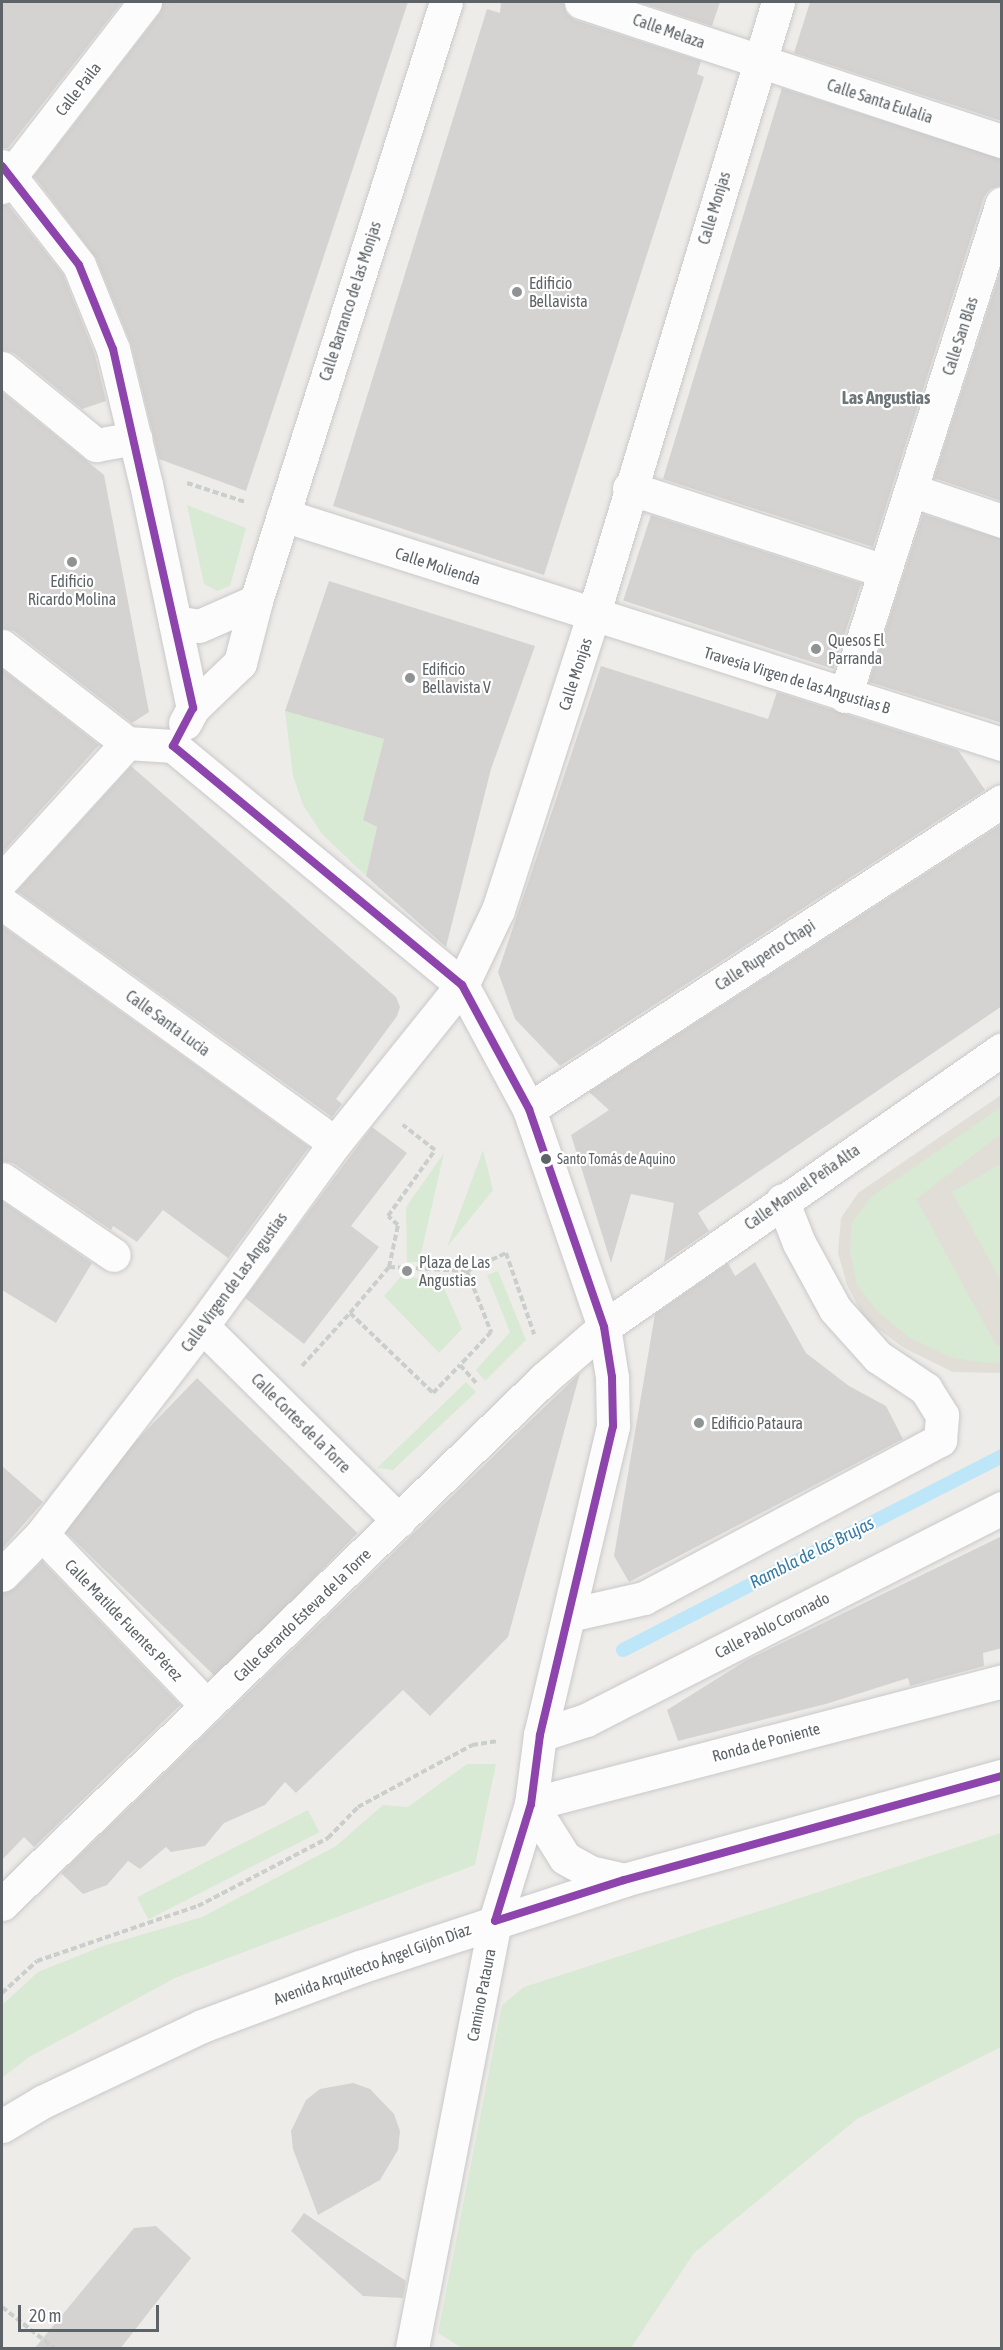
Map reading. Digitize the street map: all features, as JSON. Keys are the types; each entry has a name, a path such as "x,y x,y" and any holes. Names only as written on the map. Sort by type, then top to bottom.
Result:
{"street":[{"name":"Calle Paila","path":"5,176 146,2"},
{"name":"Calle Barranco de las Monjas","path":"174,746 193,708 240,663 256,601 446,2"},
{"name":"Calle Melaza","path":"581,2 758,61"},
{"name":"Calle Monjas","path":"462,985 498,910 593,616 629,488 758,61 778,2"},
{"name":"Calle Santa Eulalia","path":"758,61 1002,141"},
{"path":"5,176 79,265 113,349 135,438 193,708"},
{"name":"Calle San Blas","path":"845,696 1002,203"},
{"path":"2,368 96,445 135,438"},
{"path":"629,488 885,571"},
{"path":"911,490 1002,521"},
{"name":"Calle Molienda","path":"283,515 593,616"},
{"path":"175,622 199,626 256,601"},
{"name":"Travesia Virgen de las Angustias B","path":"593,616 1002,744"},
{"path":"2,646 127,743 174,746 462,985 529,1109 604,1327"},
{"path":"2,879 127,743"},
{"name":"Calle Ruperto Chapi","path":"529,1109 1002,801"},
{"name":"Calle Santa Lucia","path":"2,903 335,1143"},
{"name":"Calle Virgen de Las Angustias","path":"2,1575 42,1534 202,1326 335,1143 462,985"},
{"name":"Calle Manuel Peña Alta","path":"604,1327 782,1200 1002,1049"},
{"path":"2,1179 114,1255"},
{"path":"569,1615 644,1598 940,1440 942,1415 926,1389 878,1357 835,1309 799,1243 782,1200"},
{"name":"Calle Cortes de la Torre","path":"202,1326 399,1521"},
{"name":"Calle Gerardo Esteva de la Torre","path":"2,1904 544,1379 604,1327"},
{"name":"Camino Pataura","path":"412,2349 495,1921 531,1804 540,1735 614,1426 612,1377 604,1327"},
{"name":"Calle Pablo Coronado","path":"540,1735 586,1720 1002,1508"},
{"name":"Calle Matilde Fuentes Pérez","path":"42,1534 207,1706"},
{"name":"Ronda de Poniente","path":"531,1804 1002,1680"},
{"name":"Avenida Arquitecto Ángel Gijón Díaz","path":"2,2126 42,2102 202,2026 495,1921 624,1880 1002,1776"},
{"path":"531,1804 565,1858 590,1872 624,1880"}],"path":[{"path":"175,479 283,515"},
{"path":"294,1359 302,1367 388,1267 398,1225 388,1216 435,1150 401,1123 408,1114"},
{"path":"388,1267 467,1272 506,1254 538,1344 524,1357 544,1379"},
{"path":"350,1313 433,1393 490,1332 467,1272"},
{"path":"460,1365 480,1387"},
{"path":"2,1993 37,1961 198,1905 328,1839 357,1807 472,1745 540,1735"},
{"path":"2,2307 54,2349"}],"shaded area":[{"path":"1001,1095 1001,1373 953,1372 904,1348 865,1319 847,1285 838,1253 841,1218 858,1193"}],"green space":[{"path":"187,505 246,528 230,586 217,591 204,584"},
{"path":"285,711 384,739 363,820 377,827 366,876 322,834 303,805 293,776"},
{"path":"1001,1107 1001,1134 916,1199 997,1347 1001,1345 1001,1362 986,1363 950,1357 910,1338 878,1312 857,1285 850,1252 852,1222 871,1197"},
{"path":"483,1150 493,1190 447,1247"},
{"path":"444,1153 419,1262 407,1262 406,1207"},
{"path":"1001,1164 1001,1281 952,1192"},
{"path":"498,1271 526,1340 485,1381 476,1370 510,1332 487,1275"},
{"path":"401,1276 441,1281 462,1329 439,1353 384,1296"},
{"path":"466,1382 476,1392 393,1470 377,1468"},
{"path":"467,1764 496,1764 475,1865 175,1978 29,2057 2,2078 2,2005 38,1972 103,1946 202,1917 336,1846 383,1805 408,1807"},
{"path":"308,1810 319,1832 148,1919 137,1897"},
{"path":"1001,1833 1001,2047 857,2119 694,2253 631,2348 462,2348 438,2333 502,2005 524,1987"}],"building":[{"path":"2,2 122,2 8,148 2,148"},
{"path":"163,2 408,2 246,491 159,459 131,344 96,258 34,176 160,13"},
{"name":"Edificio Bellavista","path":"501,2 563,2 567,14 575,20 701,61 697,74 704,77 544,575 333,506 487,9 500,13"},
{"path":"639,2 720,2 712,26"},
{"path":"810,2 1002,2 1002,121 794,53"},
{"path":"782,88 1002,159 1002,185 990,189 984,197 873,547 663,479"},
{"path":"2,205 8,205 63,274 95,355 106,401 82,409 14,353 2,350"},
{"path":"1002,266 1002,501 934,478"},
{"name":"Edificio Ricardo Molina","path":"2,392 104,475 149,712 132,723 14,631 2,628"},
{"path":"923,514 1002,539 1002,723 869,682"},
{"path":"651,515 861,583 833,669 623,601"},
{"name":"Edificio Bellavista V","path":"329,581 535,646 491,769 446,947 366,876 377,827 363,820 384,739 285,711"},
{"path":"601,666 768,719 777,692 958,750 985,790 560,1066 515,1019 498,972"},
{"path":"2,669 99,745 2,853"},
{"path":"131,766 396,997 400,1007 397,1016 336,1099 342,1104 332,1117 17,891"},
{"path":"1002,824 1002,1006 698,1213 709,1231 664,1262 674,1203 631,1194 611,1263 571,1135 609,1110 589,1092"},
{"path":"2,926 309,1147 228,1258 163,1210 137,1242 113,1226 111,1230 13,1163 2,1161"},
{"path":"372,1127 407,1153 351,1226 379,1247 304,1344 245,1298"},
{"path":"2,1201 92,1263 56,1323 2,1290"},
{"name":"Edificio Pataura","path":"755,1262 806,1353 849,1386 886,1406 903,1439 629,1582 614,1556 655,1314 728,1263 735,1276"},
{"path":"580,1373 508,1637 430,1716 403,1690 296,1793 285,1782 265,1805 224,1823 205,1846 171,1852 166,1847 140,1869 128,1861 107,1885 83,1894 61,1873"},
{"path":"197,1378 357,1533 217,1678 57,1523"},
{"path":"2,1466 43,1502 2,1549"},
{"path":"1002,1536 1002,1648 983,1653 984,1666 910,1686 908,1678 826,1704 678,1741 667,1710 747,1660"},
{"path":"42,1561 180,1705 34,1847 24,1837 2,1860 2,1593 15,1588"},
{"path":"353,2083 370,2089 394,2114 400,2131 398,2150 380,2180 318,2215 293,2149 291,2131 306,2100 320,2089"},
{"path":"304,2213 406,2281 403,2298 363,2296 291,2231"},
{"path":"156,2226 191,2258 120,2349 34,2349 134,2228"}],"waterway":[{"name":"Rambla de las Brujas","path":"623,1650 1002,1456"}],"transit line":[{"path":"2,166 79,265 113,349 193,708 173,746 462,985 529,1109 604,1327 612,1377 613,1426 540,1735 531,1804 495,1921"},
{"path":"495,1921 624,1880 1002,1776"}],"place":[{"name":"Edificio Bellavista","path":"517,292"},
{"name":"Edificio Ricardo Molina","path":"72,562"},
{"name":"Quesos El Parranda","path":"816,649"},
{"name":"Edificio Bellavista V","path":"410,678"},
{"name":"Santo Tomás de Aquino","path":"546,1159"},
{"name":"Plaza de Las Angustias","path":"407,1271"},
{"name":"Edificio Pataura","path":"699,1423"}],"district":[{"name":"Las Angustias","path":"886,398"}]}
